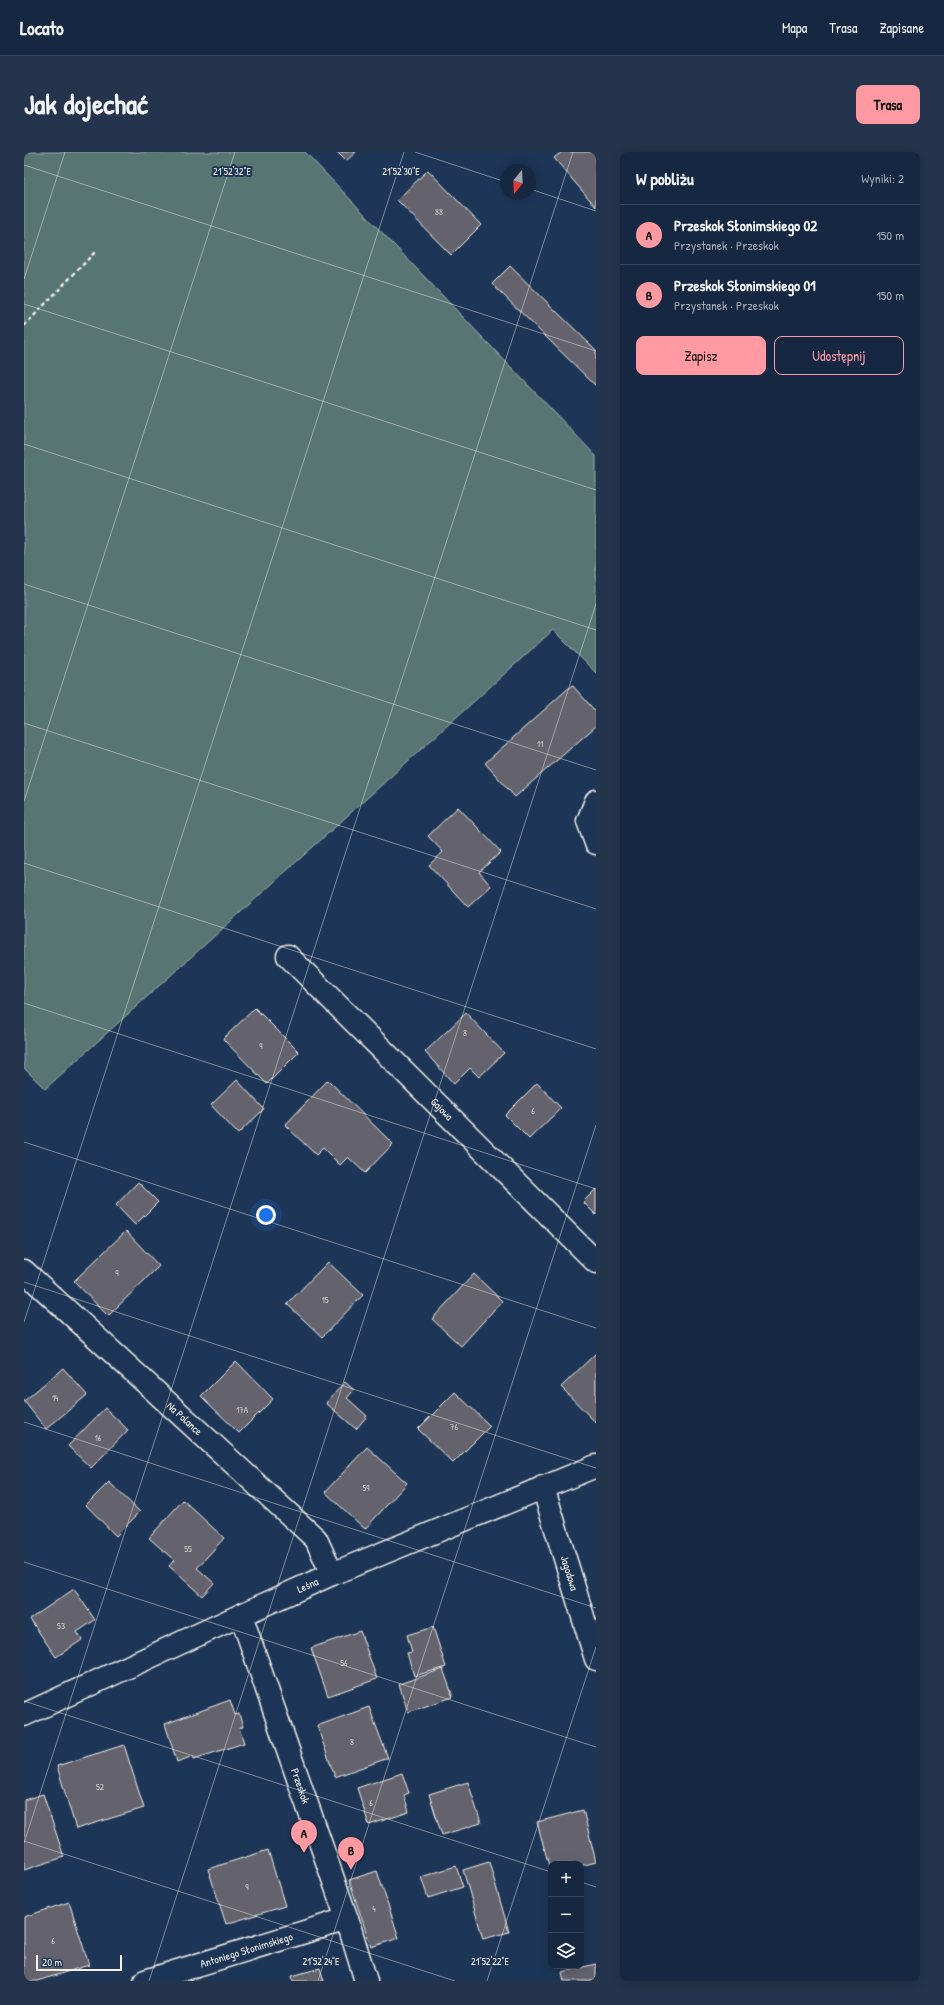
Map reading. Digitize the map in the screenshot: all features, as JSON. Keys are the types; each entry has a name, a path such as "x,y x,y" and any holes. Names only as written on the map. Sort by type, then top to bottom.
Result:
{"street":[{"path":"596,801 588,821 596,843"},
{"name":"Gajowa","path":"288,956 596,1262"},
{"name":"Na Polance","path":"24,1271 316,1539 332,1574"},
{"name":"Leśna","path":"24,1715 332,1574 596,1466"},
{"name":"Jagodowa","path":"543,1487 596,1659"},
{"name":"Przeskok","path":"241,1615 347,1919 366,1981"},
{"name":"Antoniego Słonimskiego","path":"145,1981 347,1919"}],"path":[{"path":"24,326 96,251"}],"green space":[{"path":"24,152 305,152 596,456 596,673 553,630 45,1089 24,1068"}],"building":[{"path":"337,152 356,152 346,161"},
{"path":"562,152 596,152 596,207 554,158"},
{"path":"428,170 481,225 451,255 397,200"},
{"path":"510,266 596,350 596,386 492,284"},
{"path":"572,685 596,712 596,726 515,797 485,763"},
{"path":"458,807 501,852 479,872 491,886 468,907 429,865 443,852 428,836"},
{"path":"255,1008 299,1052 267,1084 223,1039"},
{"path":"466,1013 504,1053 479,1077 470,1068 454,1084 425,1052"},
{"path":"237,1080 264,1109 238,1134 211,1105"},
{"path":"328,1080 393,1144 365,1173 348,1157 340,1165 323,1148 316,1155 285,1125"},
{"path":"537,1083 561,1108 529,1139 505,1115"},
{"path":"138,1182 158,1202 135,1225 116,1205"},
{"path":"596,1189 596,1215 583,1202"},
{"path":"126,1231 159,1266 108,1316 74,1281"},
{"path":"328,1262 363,1295 322,1337 287,1304"},
{"path":"474,1274 502,1301 461,1346 432,1319"},
{"path":"596,1353 596,1423 561,1387"},
{"path":"236,1361 273,1399 239,1433 201,1396"},
{"path":"63,1368 87,1395 46,1429 24,1401"},
{"path":"345,1382 354,1390 347,1398 367,1416 356,1429 326,1403"},
{"path":"455,1392 490,1426 453,1463 418,1429"},
{"path":"105,1408 128,1430 91,1468 68,1446"},
{"path":"367,1447 407,1483 365,1529 325,1492"},
{"path":"109,1482 140,1512 116,1536 86,1505"},
{"path":"183,1500 224,1538 197,1568 214,1583 202,1596 169,1566 174,1560 149,1538"},
{"path":"74,1589 95,1620 77,1632 82,1640 56,1657 30,1619"},
{"path":"433,1627 446,1667 414,1676 407,1653 412,1652 407,1635"},
{"path":"360,1631 377,1679 328,1696 311,1648"},
{"path":"443,1669 453,1697 408,1712 399,1684"},
{"path":"230,1700 235,1715 239,1714 243,1727 239,1728 244,1743 194,1759 193,1756 177,1762 165,1724"},
{"path":"369,1707 388,1758 335,1777 317,1726"},
{"path":"124,1745 144,1808 76,1829 57,1766"},
{"path":"402,1773 409,1793 404,1795 409,1812 369,1825 357,1788"},
{"path":"468,1782 481,1823 442,1835 429,1794"},
{"path":"43,1794 64,1857 24,1870 24,1800"},
{"path":"583,1810 596,1862 584,1865 584,1861 548,1862 537,1822"},
{"path":"268,1850 285,1906 226,1924 208,1869"},
{"path":"489,1862 509,1932 483,1939 463,1870"},
{"path":"456,1866 463,1887 428,1898 421,1877"},
{"path":"377,1871 399,1938 371,1947 349,1880"},
{"path":"69,1902 89,1965 37,1981 24,1981 24,1917"},
{"path":"596,1964 596,1981 564,1981 562,1972 575,1969 584,1969 584,1967"},
{"path":"320,1968 324,1981 293,1981 292,1976"}],"place":[{"name":"Przeskok Słonimskiego 02","path":"304,1853"},
{"name":"Przeskok Słonimskiego 01","path":"351,1870"}]}
